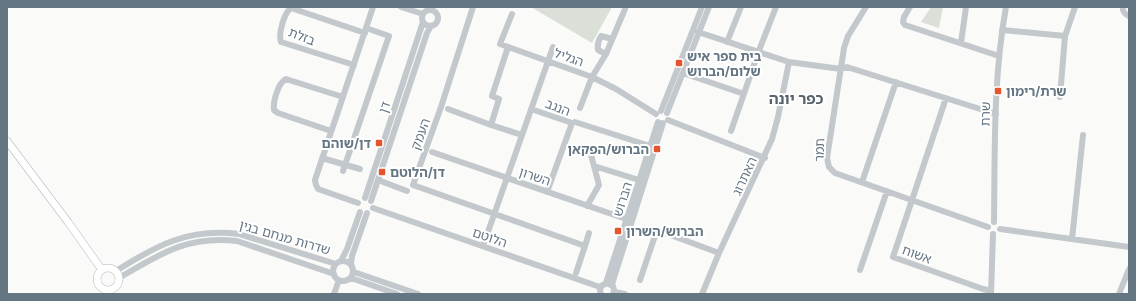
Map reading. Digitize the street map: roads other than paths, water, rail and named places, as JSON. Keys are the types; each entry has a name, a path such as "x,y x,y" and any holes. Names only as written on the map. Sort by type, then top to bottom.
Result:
{"main road":[{"path":"7,141 102,270"},
{"path":"108,268 116,271 119,278 118,284 114,291 103,289 98,283 98,275 102,270 108,268"}],"street":[{"path":"358,204 318,189 315,180 374,7"},
{"path":"401,7 426,11 437,10 437,21 431,26 423,22 426,11"},
{"name":"העמק","path":"473,7 441,107 413,185 494,215"},
{"path":"661,113 702,7"},
{"path":"709,7 683,73 661,113 656,118 727,142 764,158"},
{"path":"727,42 741,7"},
{"path":"727,142 776,7"},
{"name":"תמר","path":"866,7 848,36 844,48 827,163 832,171 988,227"},
{"path":"910,7 904,17 903,22 905,25 999,56"},
{"path":"961,43 966,7"},
{"name":"שרת","path":"994,222 996,114 999,56 1006,7"},
{"path":"1060,97 1065,36 1075,7"},
{"path":"1123,7 1125,14 1129,16"},
{"name":"בזלת","path":"354,65 281,42 281,30 287,13 291,8 366,30"},
{"path":"580,108 592,77 606,54 625,9"},
{"path":"490,125 499,99 492,96 508,48 500,44 512,14"},
{"name":"דן","path":"368,200 423,22"},
{"name":"דן","path":"368,200 378,180 427,33 431,26"},
{"path":"343,171 389,36 366,30"},
{"path":"1002,30 1065,36"},
{"path":"698,32 727,42 757,56 841,69 847,67 996,114"},
{"path":"606,54 598,50 597,45 599,39 601,36 612,39"},
{"name":"הנגב","path":"547,192 572,123 531,109 552,47"},
{"name":"הגליל","path":"508,48 592,77 661,113"},
{"name":"האתרוג","path":"702,294 719,253 772,139 789,62"},
{"path":"683,73 744,94"},
{"path":"331,131 278,113 274,110 279,88 282,81 286,79 343,97"},
{"path":"862,182 896,82"},
{"path":"912,200 946,98"},
{"path":"448,109 522,136"},
{"path":"483,246 531,109"},
{"path":"661,113 668,116 663,121"},
{"name":"הברוש","path":"629,220 639,180 650,146 663,121"},
{"name":"הברוש","path":"609,284 663,121"},
{"path":"576,122 650,146"},
{"path":"1072,239 1083,135"},
{"path":"587,206 598,185 589,147"},
{"name":"השרון","path":"432,152 629,220"},
{"path":"322,158 360,169"},
{"path":"594,166 639,180"},
{"path":"378,180 407,190"},
{"path":"860,270 887,192"},
{"path":"352,275 352,256 367,213 373,208 373,204 368,200 360,200 358,204"},
{"name":"אשוח","path":"912,200 893,257 991,292"},
{"path":"352,275 345,281 339,280 334,274 333,269 347,249 360,212 358,204"},
{"name":"הלוטם","path":"373,208 483,246 601,291"},
{"path":"360,212 367,213"},
{"path":"494,215 585,246"},
{"path":"991,292 993,234 989,231 988,227 994,222 998,224 1000,229"},
{"path":"1000,229 1129,247"},
{"path":"993,234 997,233 1000,229"},
{"path":"640,280 657,230 719,253"},
{"name":"שדרות מנחם בגין","path":"116,271 171,241 189,235 222,232 239,234 338,262"},
{"path":"576,273 590,233"},
{"name":"שדרות מנחם בגין","path":"119,278 174,248 191,243 222,240 237,241 334,274"},
{"path":"338,262 346,261 351,264"},
{"path":"1119,294 1129,269"},
{"path":"352,275 397,294"},
{"path":"352,275 418,294"},
{"path":"334,294 339,280"},
{"path":"601,291 602,284 609,284 614,288 613,293 624,294"}],"place":[{"name":"בית ספר איש שלום/הברוש","path":"679,63"},
{"name":"שרת/רימון","path":"998,91"},
{"name":"דן/שוהם","path":"379,143"},
{"name":"הברוש/הפקאן","path":"657,149"},
{"name":"דן/הלוטם","path":"382,172"},
{"name":"הברוש/השרון","path":"618,231"}],"district":[{"name":"כפר יונה","path":"796,98"}]}
